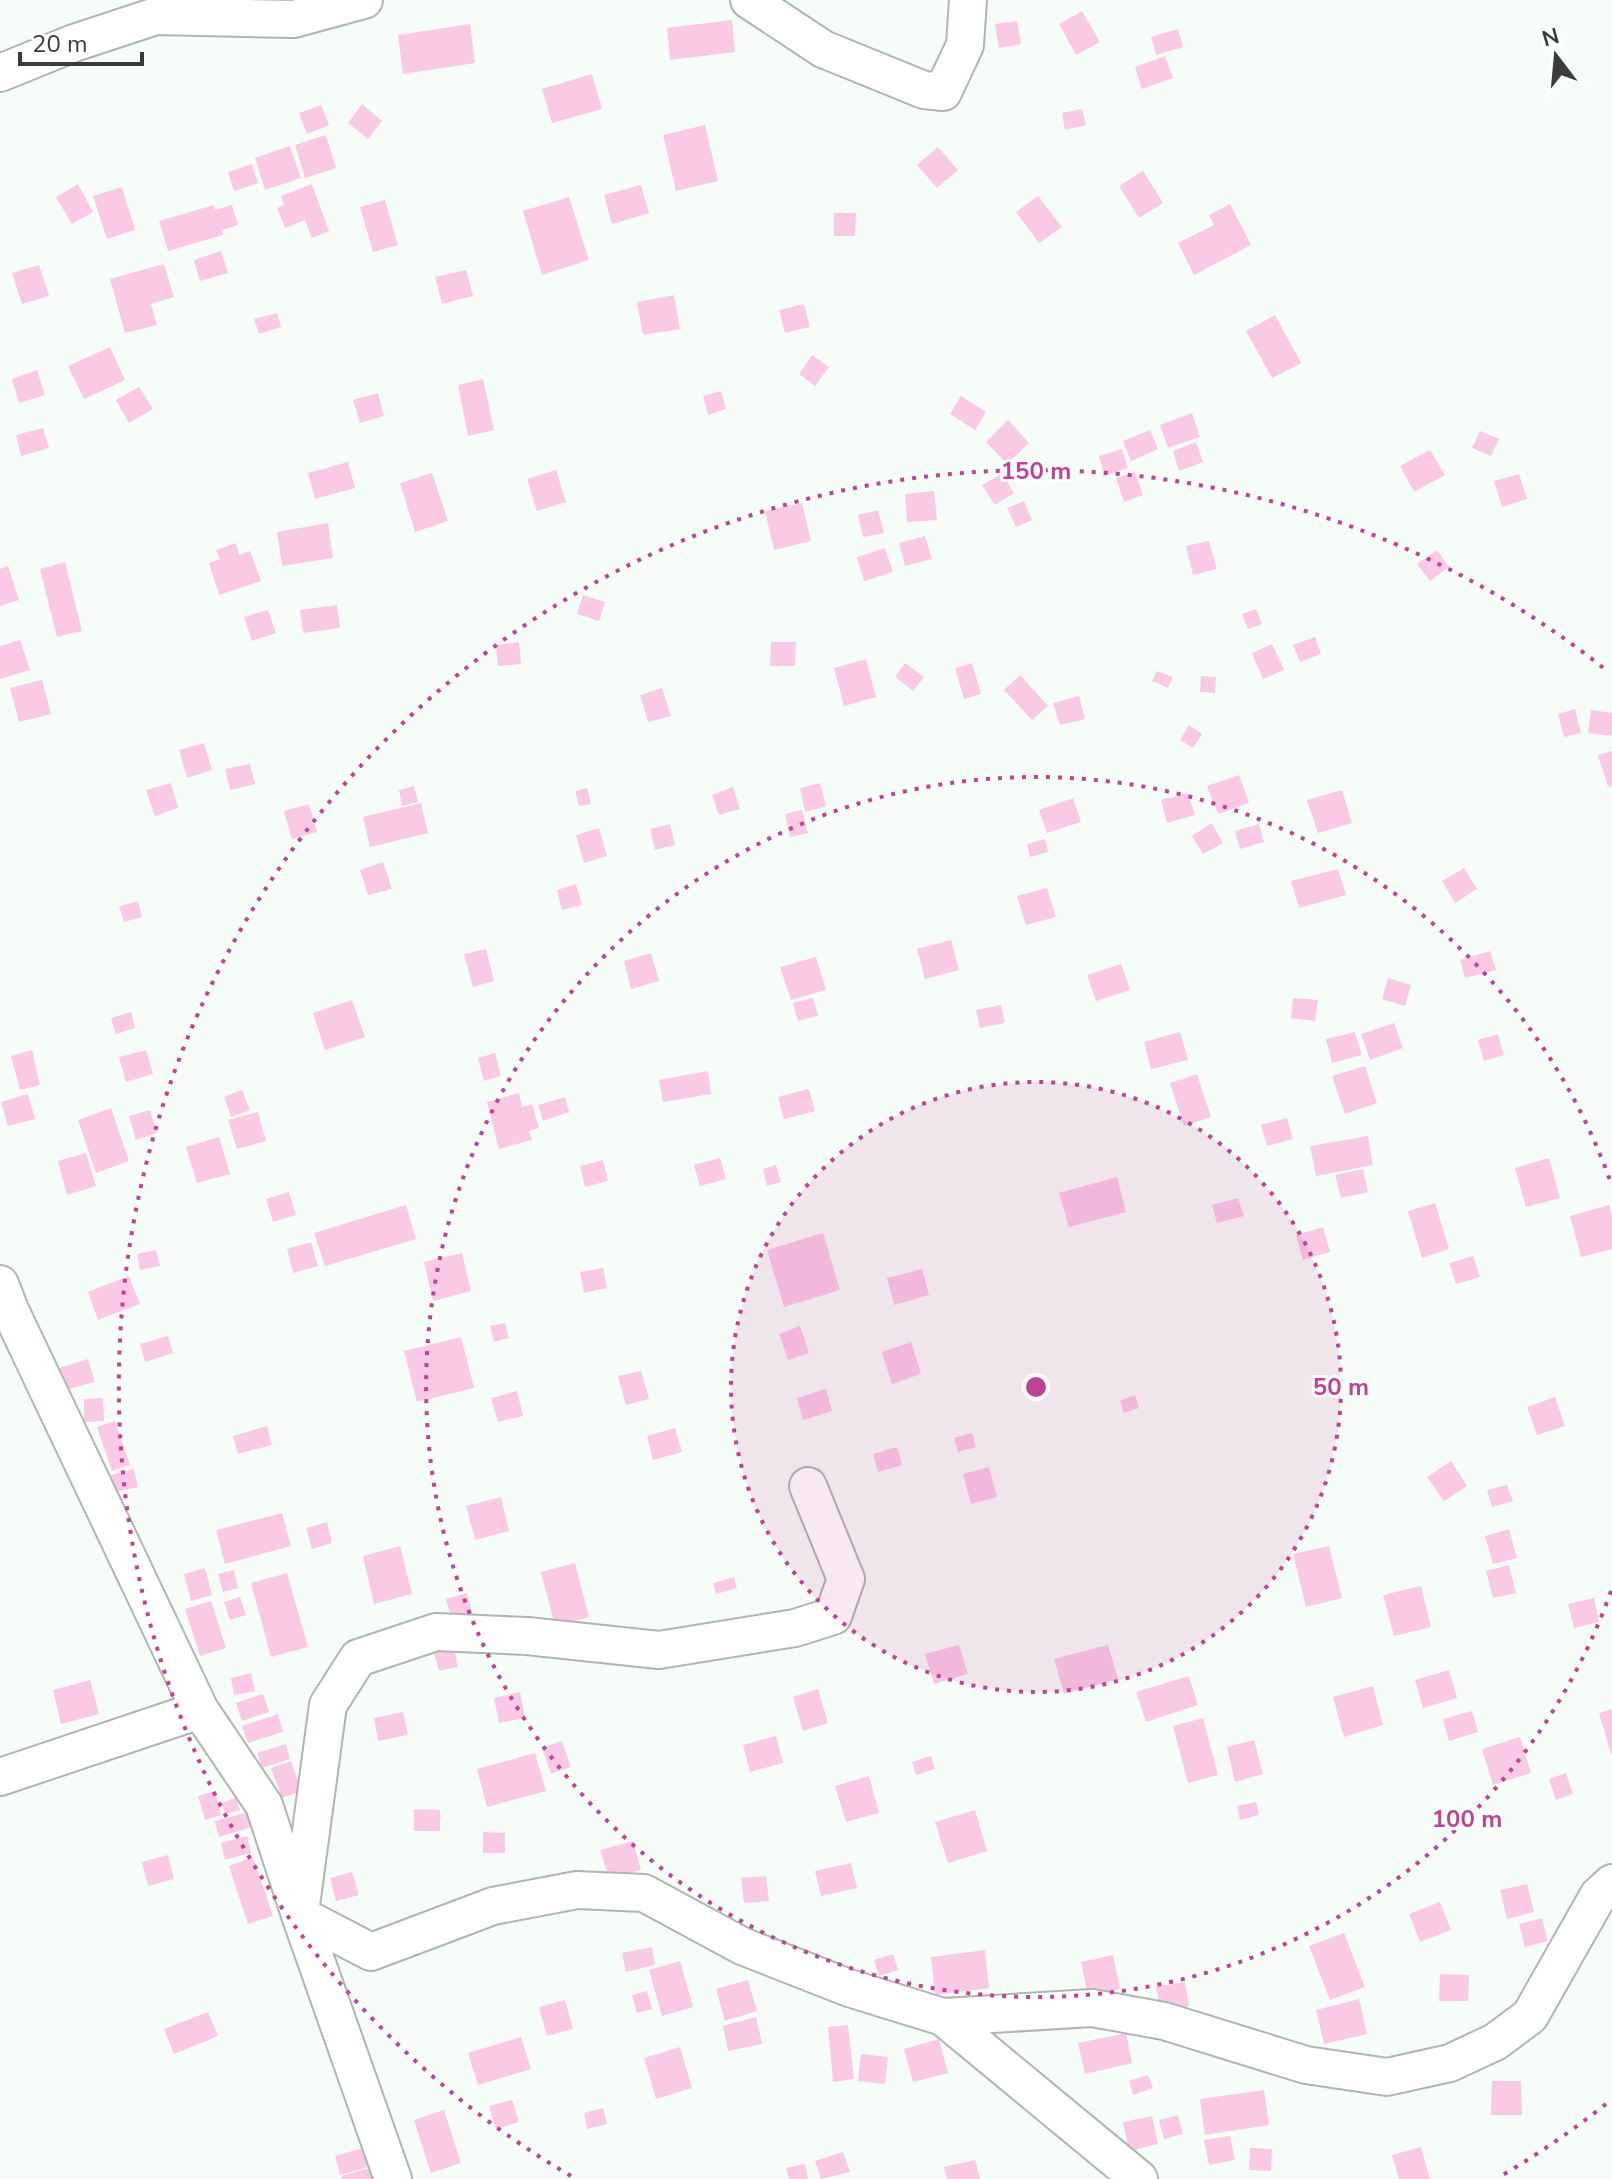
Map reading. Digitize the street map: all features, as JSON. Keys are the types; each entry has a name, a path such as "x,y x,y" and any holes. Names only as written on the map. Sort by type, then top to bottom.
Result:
{"street":[{"path":"0,73 74,43 156,16 294,19 364,0"},
{"path":"749,0 823,49 924,90 943,92 965,45 968,0"},
{"path":"0,1284 200,1710 264,1805 393,2179"},
{"path":"300,1915 328,1705 358,1658 436,1632 527,1636 659,1650 795,1628 833,1616 846,1579 808,1486"},
{"path":"0,1777 200,1710"},
{"path":"300,1915 371,1952 493,1906 577,1890 644,1893 742,1946 849,1988 943,2017 1092,2008 1164,2021 1306,2065 1387,2077 1450,2063 1495,2042 1530,2016 1598,1896 1612,1883"},
{"path":"943,2017 1139,2179"}],"building":[{"path":"1082,11 1100,42 1076,55 1059,24"},
{"path":"732,20 735,52 670,60 667,28"},
{"path":"1017,21 1021,44 999,48 995,24"},
{"path":"470,24 475,63 403,74 398,35"},
{"path":"1178,29 1183,47 1156,55 1151,37"},
{"path":"1165,56 1173,78 1142,89 1135,67"},
{"path":"592,74 602,109 552,123 542,89"},
{"path":"362,104 382,121 368,139 348,123"},
{"path":"321,105 329,125 307,134 299,113"},
{"path":"1082,109 1086,125 1065,130 1062,113"},
{"path":"705,125 718,181 676,191 663,135"},
{"path":"326,135 336,168 305,178 295,145"},
{"path":"290,146 301,178 265,190 255,158"},
{"path":"938,147 958,170 937,188 917,165"},
{"path":"252,164 258,183 234,191 228,172"},
{"path":"1143,171 1163,203 1139,218 1119,186"},
{"path":"78,184 93,212 72,224 56,197"},
{"path":"312,184 329,231 312,238 305,220 285,228 277,208 284,205 281,196"},
{"path":"641,185 649,213 612,224 604,195"},
{"path":"122,187 135,230 107,239 93,196"},
{"path":"1038,196 1062,227 1039,243 1016,212"},
{"path":"569,197 589,260 542,275 523,211"},
{"path":"385,200 398,245 373,252 360,207"},
{"path":"1230,204 1251,245 1194,275 1178,243 1214,225 1209,215"},
{"path":"214,205 215,210 232,205 238,225 222,230 223,235 168,251 159,221"},
{"path":"834,213 856,213 855,236 834,236"},
{"path":"221,251 228,273 200,281 194,260"},
{"path":"164,264 174,297 151,304 157,325 125,333 110,279"},
{"path":"39,265 49,296 22,304 12,273"},
{"path":"466,270 473,296 442,304 435,277"},
{"path":"674,295 680,329 643,335 637,302"},
{"path":"804,304 810,327 785,333 779,310"},
{"path":"277,313 281,327 259,334 254,319"},
{"path":"1275,315 1301,363 1272,378 1246,331"},
{"path":"110,347 125,380 84,399 68,366"},
{"path":"812,355 829,367 815,386 799,374"},
{"path":"37,370 45,395 19,403 12,379"},
{"path":"483,379 494,430 468,436 458,385"},
{"path":"139,387 153,409 129,423 116,400"},
{"path":"721,391 726,409 708,415 703,396"},
{"path":"378,393 384,416 360,423 353,400"},
{"path":"961,396 986,412 975,430 950,414"},
{"path":"1192,413 1200,437 1168,448 1160,425"},
{"path":"1008,420 1029,443 1007,464 986,442"},
{"path":"43,428 49,448 21,456 16,435"},
{"path":"1150,430 1158,449 1131,461 1123,441"},
{"path":"1480,431 1499,439 1491,456 1472,448"},
{"path":"1196,442 1203,462 1179,471 1173,451"},
{"path":"1122,449 1128,468 1105,476 1099,456"},
{"path":"1430,450 1445,475 1414,492 1400,466"},
{"path":"348,462 355,488 315,499 308,473"},
{"path":"556,470 566,502 537,511 527,479"},
{"path":"1135,472 1143,495 1124,502 1116,478"},
{"path":"432,473 448,521 415,532 400,483"},
{"path":"1002,474 1014,493 995,505 982,485"},
{"path":"1519,474 1527,499 1502,507 1494,481"},
{"path":"934,491 937,520 907,522 905,494"},
{"path":"1024,501 1032,520 1016,527 1007,508"},
{"path":"802,503 811,541 774,550 765,511"},
{"path":"878,510 884,533 863,537 858,515"},
{"path":"328,523 333,558 282,566 277,532"},
{"path":"925,536 932,559 905,566 899,543"},
{"path":"1209,541 1217,569 1193,575 1186,546"},
{"path":"236,543 239,555 250,551 261,581 219,595 209,563 220,559 216,550"},
{"path":"885,548 893,572 864,581 857,557"},
{"path":"1437,550 1449,567 1430,581 1417,564"},
{"path":"65,562 82,631 57,637 40,569"},
{"path":"8,566 19,600 0,606 0,569"},
{"path":"583,595 605,602 599,621 577,614"},
{"path":"337,605 340,628 303,633 300,610"},
{"path":"1256,609 1262,624 1248,629 1242,614"},
{"path":"268,610 276,633 252,641 244,617"},
{"path":"1315,637 1321,654 1300,662 1293,645"},
{"path":"20,640 30,670 0,679 0,646"},
{"path":"519,642 521,664 498,666 496,645"},
{"path":"771,642 796,642 795,666 770,666"},
{"path":"1272,644 1284,670 1263,679 1252,653"},
{"path":"866,659 876,697 844,706 834,668"},
{"path":"905,663 924,677 913,691 895,677"},
{"path":"972,663 981,694 964,699 955,668"},
{"path":"1157,671 1173,677 1168,688 1152,681"},
{"path":"1020,675 1048,706 1032,720 1004,690"},
{"path":"1201,676 1216,677 1215,693 1200,692"},
{"path":"42,680 51,714 19,722 10,688"},
{"path":"662,688 671,716 648,722 640,695"},
{"path":"1079,696 1085,719 1060,725 1053,703"},
{"path":"1575,709 1581,733 1564,737 1558,714"},
{"path":"1591,710 1612,713 1612,736 1588,733"},
{"path":"1189,725 1202,734 1193,748 1180,740"},
{"path":"204,743 212,770 187,778 179,750"},
{"path":"1612,751 1612,786 1608,787 1598,755"},
{"path":"250,764 255,784 230,790 225,769"},
{"path":"1239,775 1249,803 1218,814 1207,786"},
{"path":"171,783 178,808 155,816 146,790"},
{"path":"820,783 826,806 805,812 800,788"},
{"path":"414,786 418,802 402,806 399,790"},
{"path":"733,787 740,809 719,815 712,795"},
{"path":"587,788 591,804 579,806 575,791"},
{"path":"1342,790 1352,823 1318,833 1307,800"},
{"path":"1188,793 1195,815 1167,823 1161,800"},
{"path":"1073,798 1081,822 1047,833 1039,810"},
{"path":"421,803 428,833 370,847 363,817"},
{"path":"309,804 317,832 292,839 284,811"},
{"path":"802,810 808,833 790,837 785,814"},
{"path":"1212,823 1223,843 1203,854 1192,836"},
{"path":"670,824 675,845 655,850 650,829"},
{"path":"1259,824 1264,842 1240,849 1235,831"},
{"path":"599,828 607,856 584,863 576,835"},
{"path":"1045,839 1048,852 1030,857 1027,844"},
{"path":"383,862 392,889 368,895 360,870"},
{"path":"1464,868 1477,889 1455,903 1442,881"},
{"path":"1338,869 1346,895 1299,908 1291,881"},
{"path":"576,884 582,905 562,910 557,890"},
{"path":"1047,888 1056,917 1026,925 1017,896"},
{"path":"138,901 142,917 124,922 119,906"},
{"path":"951,940 959,970 925,979 917,949"},
{"path":"486,949 494,981 473,987 464,954"},
{"path":"1490,951 1496,970 1465,978 1460,960"},
{"path":"651,953 659,981 631,989 624,961"},
{"path":"816,957 826,990 791,1000 780,967"},
{"path":"1121,964 1130,990 1096,1001 1087,975"},
{"path":"1388,978 1411,985 1405,1006 1382,999"},
{"path":"813,998 818,1016 798,1021 793,1003"},
{"path":"1293,998 1318,1000 1315,1021 1291,1018"},
{"path":"352,1000 365,1037 325,1050 313,1013"},
{"path":"1001,1005 1005,1023 980,1028 976,1010"},
{"path":"131,1012 135,1028 116,1034 111,1018"},
{"path":"1394,1023 1403,1048 1370,1060 1361,1034"},
{"path":"1180,1032 1188,1060 1151,1069 1144,1042"},
{"path":"1355,1032 1362,1055 1332,1063 1326,1039"},
{"path":"1498,1034 1504,1055 1484,1061 1478,1040"},
{"path":"32,1050 40,1085 20,1090 11,1056"},
{"path":"146,1050 153,1074 126,1082 119,1057"},
{"path":"495,1053 501,1076 484,1081 478,1058"},
{"path":"1365,1066 1377,1103 1345,1114 1332,1076"},
{"path":"708,1071 711,1094 663,1102 659,1080"},
{"path":"1197,1074 1211,1117 1184,1126 1170,1083"},
{"path":"809,1089 815,1111 784,1119 778,1097"},
{"path":"242,1090 250,1110 231,1117 224,1097"},
{"path":"519,1093 522,1107 532,1104 539,1128 529,1131 532,1140 499,1149 487,1102"},
{"path":"28,1094 35,1119 8,1126 1,1102"},
{"path":"565,1097 569,1112 543,1121 538,1105"},
{"path":"111,1108 129,1161 96,1173 78,1120"},
{"path":"150,1110 157,1133 136,1140 129,1116"},
{"path":"258,1112 266,1141 237,1149 228,1120"},
{"path":"1287,1118 1293,1139 1267,1146 1261,1125"},
{"path":"1368,1136 1373,1165 1316,1176 1310,1146"},
{"path":"219,1137 230,1174 197,1183 186,1147"},
{"path":"86,1153 96,1186 67,1195 58,1161"},
{"path":"720,1158 726,1179 700,1186 694,1165"},
{"path":"1549,1158 1560,1198 1526,1207 1515,1168"},
{"path":"603,1160 608,1181 585,1187 580,1166"},
{"path":"776,1165 781,1182 767,1186 763,1169"},
{"path":"1363,1169 1368,1192 1341,1198 1335,1175"},
{"path":"1117,1177 1126,1212 1069,1227 1059,1193"},
{"path":"289,1192 296,1215 273,1222 266,1199"},
{"path":"1238,1198 1244,1216 1217,1223 1212,1205"},
{"path":"1435,1203 1449,1249 1422,1258 1408,1211"},
{"path":"406,1205 416,1239 325,1266 314,1233"},
{"path":"1609,1205 1612,1249 1581,1257 1570,1216"},
{"path":"1323,1227 1330,1252 1303,1260 1296,1235"},
{"path":"823,1233 840,1290 784,1307 767,1250"},
{"path":"311,1242 318,1266 293,1273 287,1249"},
{"path":"156,1250 160,1266 140,1270 137,1254"},
{"path":"462,1253 471,1291 433,1301 424,1262"},
{"path":"1473,1256 1480,1277 1456,1284 1449,1263"},
{"path":"603,1268 607,1288 584,1293 580,1272"},
{"path":"922,1269 929,1295 894,1305 887,1278"},
{"path":"129,1276 140,1304 98,1320 88,1292"},
{"path":"505,1323 509,1338 494,1342 490,1326"},
{"path":"800,1326 809,1353 788,1360 779,1334"},
{"path":"168,1336 173,1353 145,1362 140,1344"},
{"path":"461,1337 474,1388 417,1402 404,1351"},
{"path":"911,1342 921,1374 892,1384 882,1352"},
{"path":"88,1359 95,1382 65,1390 59,1368"},
{"path":"641,1371 649,1399 626,1405 618,1376"},
{"path":"826,1389 832,1411 803,1420 797,1398"},
{"path":"517,1391 523,1416 498,1422 491,1398"},
{"path":"1135,1395 1139,1408 1124,1413 1120,1401"},
{"path":"1555,1397 1565,1426 1537,1435 1527,1407"},
{"path":"103,1398 104,1421 84,1422 84,1399"},
{"path":"115,1421 130,1465 112,1471 97,1427"},
{"path":"267,1426 272,1445 238,1454 233,1436"},
{"path":"675,1428 682,1452 653,1460 647,1436"},
{"path":"972,1433 976,1447 958,1452 954,1438"},
{"path":"897,1447 902,1465 878,1472 873,1454"},
{"path":"1451,1461 1467,1486 1444,1501 1427,1477"},
{"path":"989,1467 997,1497 971,1504 963,1474"},
{"path":"134,1469 138,1487 107,1494 102,1477"},
{"path":"1507,1485 1513,1501 1492,1507 1487,1490"},
{"path":"501,1497 509,1531 475,1540 466,1506"},
{"path":"282,1513 291,1546 225,1564 216,1530"},
{"path":"327,1522 332,1543 312,1549 306,1528"},
{"path":"1509,1529 1517,1558 1493,1564 1485,1536"},
{"path":"400,1546 412,1594 374,1604 363,1556"},
{"path":"1329,1546 1342,1598 1306,1607 1293,1554"},
{"path":"575,1563 589,1617 555,1626 541,1572"},
{"path":"1509,1565 1516,1593 1493,1598 1486,1571"},
{"path":"205,1568 212,1595 191,1601 184,1574"},
{"path":"234,1570 238,1588 223,1592 218,1574"},
{"path":"287,1573 308,1647 271,1657 251,1583"},
{"path":"734,1577 737,1588 716,1594 713,1583"},
{"path":"1421,1586 1431,1627 1394,1636 1383,1595"},
{"path":"467,1593 473,1616 452,1621 446,1599"},
{"path":"240,1597 246,1615 230,1620 224,1602"},
{"path":"1594,1598 1599,1622 1574,1628 1568,1604"},
{"path":"211,1601 226,1648 200,1656 185,1609"},
{"path":"959,1645 968,1674 934,1684 925,1654"},
{"path":"1108,1645 1118,1679 1064,1694 1054,1659"},
{"path":"454,1648 458,1667 439,1671 434,1653"},
{"path":"1449,1670 1457,1698 1423,1708 1415,1680"},
{"path":"251,1673 255,1691 234,1695 231,1678"},
{"path":"1189,1676 1198,1705 1146,1722 1136,1692"},
{"path":"90,1680 99,1714 61,1724 53,1690"},
{"path":"1373,1686 1383,1725 1344,1737 1333,1697"},
{"path":"818,1689 828,1723 803,1731 793,1697"},
{"path":"520,1692 525,1718 499,1723 494,1698"},
{"path":"263,1694 269,1712 242,1721 236,1703"},
{"path":"1612,1709 1612,1754 1611,1754 1599,1713"},
{"path":"1472,1711 1478,1732 1449,1741 1443,1719"},
{"path":"403,1712 408,1735 378,1741 374,1718"},
{"path":"278,1714 283,1732 248,1743 242,1726"},
{"path":"1203,1718 1218,1775 1188,1783 1173,1726"},
{"path":"776,1736 783,1763 750,1772 743,1745"},
{"path":"1520,1737 1531,1773 1493,1785 1482,1749"},
{"path":"1254,1740 1263,1774 1235,1782 1227,1747"},
{"path":"562,1741 571,1767 551,1774 542,1748"},
{"path":"286,1744 290,1759 262,1768 257,1753"},
{"path":"535,1753 546,1791 487,1807 477,1769"},
{"path":"931,1756 935,1769 916,1775 912,1762"},
{"path":"291,1761 302,1791 282,1798 271,1768"},
{"path":"1566,1773 1573,1794 1556,1800 1549,1779"},
{"path":"869,1776 879,1813 846,1822 835,1786"},
{"path":"215,1791 221,1815 205,1820 198,1796"},
{"path":"236,1798 240,1810 225,1814 222,1803"},
{"path":"1256,1802 1259,1815 1240,1820 1237,1806"},
{"path":"414,1809 440,1810 440,1831 414,1831"},
{"path":"975,1810 987,1851 948,1863 935,1822"},
{"path":"248,1812 252,1827 219,1837 215,1821"},
{"path":"483,1832 505,1833 505,1853 483,1853"},
{"path":"247,1836 251,1853 225,1860 221,1843"},
{"path":"633,1841 641,1870 609,1878 600,1850"},
{"path":"168,1855 174,1879 148,1886 142,1862"},
{"path":"253,1857 273,1916 248,1924 229,1866"},
{"path":"851,1863 857,1888 821,1896 815,1871"},
{"path":"352,1872 359,1895 336,1901 330,1878"},
{"path":"766,1876 769,1901 744,1903 741,1878"},
{"path":"1527,1884 1534,1912 1507,1919 1500,1890"},
{"path":"1440,1902 1451,1930 1420,1942 1409,1914"},
{"path":"1542,1918 1548,1941 1525,1947 1519,1924"},
{"path":"1344,1933 1365,1987 1330,2000 1309,1946"},
{"path":"652,1947 655,1965 626,1972 622,1953"},
{"path":"985,1950 989,1988 935,1995 931,1957"},
{"path":"893,1954 898,1970 879,1976 874,1960"},
{"path":"1113,1955 1120,1989 1088,1996 1081,1962"},
{"path":"680,1961 693,2007 662,2016 649,1970"},
{"path":"1440,1974 1469,1975 1468,2001 1439,2001"},
{"path":"748,1980 757,2011 725,2021 716,1989"},
{"path":"1185,1982 1189,2006 1161,2012 1156,1987"},
{"path":"647,1991 652,2009 637,2013 632,1995"},
{"path":"1359,1999 1367,2034 1324,2044 1316,2010"},
{"path":"565,2000 573,2029 547,2036 539,2007"},
{"path":"208,2012 218,2036 174,2054 164,2029"},
{"path":"756,2017 762,2044 728,2051 723,2026"},
{"path":"848,2025 854,2079 833,2082 828,2027"},
{"path":"1126,2033 1132,2063 1085,2074 1078,2043"},
{"path":"521,2037 531,2069 478,2085 468,2053"},
{"path":"939,2039 948,2073 913,2082 904,2049"},
{"path":"680,2047 692,2088 656,2099 644,2058"},
{"path":"861,2054 888,2057 885,2084 858,2081"},
{"path":"1148,2075 1153,2088 1133,2095 1129,2081"},
{"path":"1492,2081 1521,2081 1522,2115 1491,2115"},
{"path":"1264,2090 1269,2125 1205,2135 1200,2099"},
{"path":"512,2100 519,2122 496,2129 489,2106"},
{"path":"603,2108 607,2124 587,2129 584,2113"},
{"path":"444,2110 461,2163 431,2173 414,2120"},
{"path":"1178,2115 1183,2134 1164,2139 1159,2120"},
{"path":"1152,2116 1158,2144 1129,2151 1123,2122"},
{"path":"1230,2136 1235,2160 1209,2165 1204,2140"},
{"path":"1421,2147 1430,2179 1399,2179 1392,2155"},
{"path":"363,2148 368,2167 340,2175 335,2156"},
{"path":"1250,2148 1272,2149 1271,2171 1249,2170"},
{"path":"843,2152 850,2172 821,2179 815,2161"},
{"path":"975,2160 980,2179 947,2179 944,2167"},
{"path":"805,2164 808,2179 789,2179 786,2168"},
{"path":"376,2166 380,2179 342,2179 341,2176"}]}
